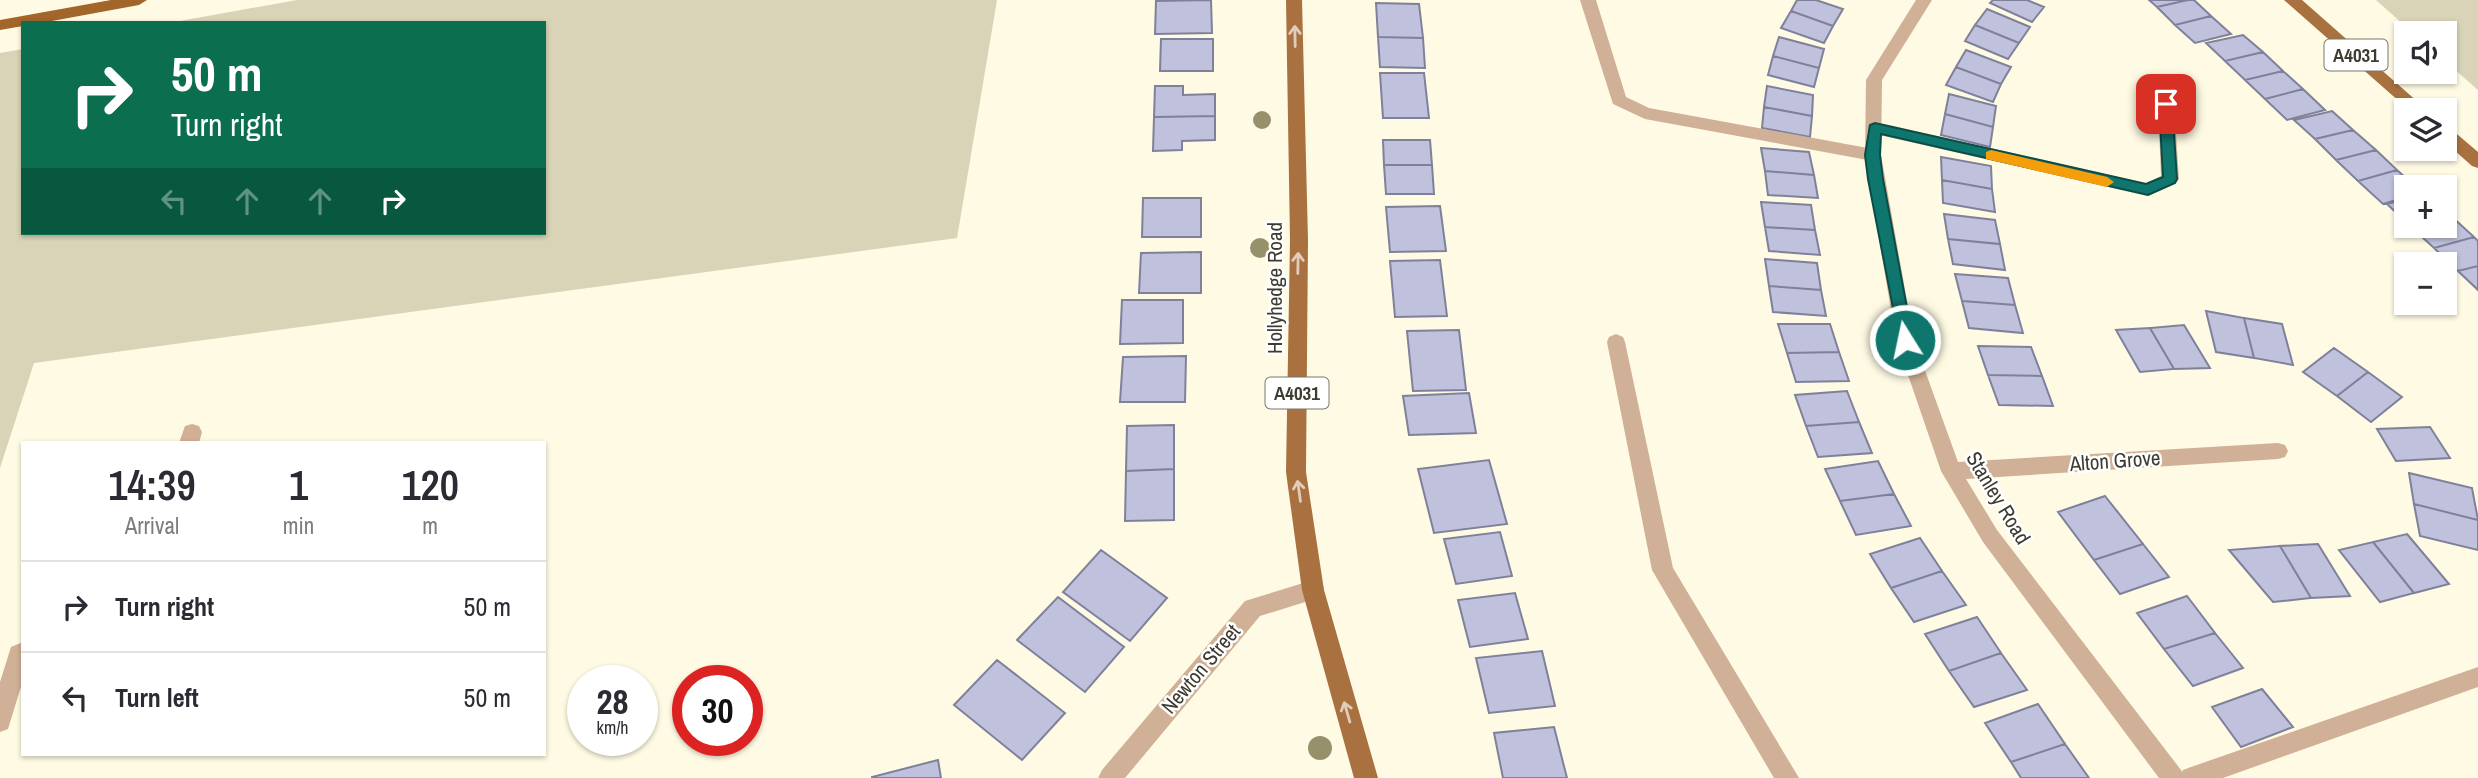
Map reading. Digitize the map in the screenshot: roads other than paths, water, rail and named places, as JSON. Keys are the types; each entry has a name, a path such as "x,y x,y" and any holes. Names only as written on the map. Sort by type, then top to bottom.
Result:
{"highway":[{"path":"27,21 139,0"},
{"path":"0,26 21,22"}],"main road":[{"name":"Hollyhedge Road","path":"1294,0 1299,240 1296,472 1313,590 1366,778"},
{"name":"A4031","path":"2292,0 2405,98"},
{"path":"2457,144 2478,162"}],"street":[{"path":"1588,0 1619,100 1645,113 1872,155"},
{"name":"Stanley Road","path":"1923,0 1874,80 1875,128 1872,155 1905,340 1951,471 1990,536 2173,778"},
{"path":"1875,128 2148,190 2170,179 2166,104"},
{"path":"1616,342 1663,570 1787,778"},
{"name":"Alton Grove","path":"1951,471 2278,451"},
{"name":"Newton Street","path":"1110,778 1253,607 1313,590"},
{"path":"0,721 21,653"},
{"path":"2191,778 2478,677"}]}
